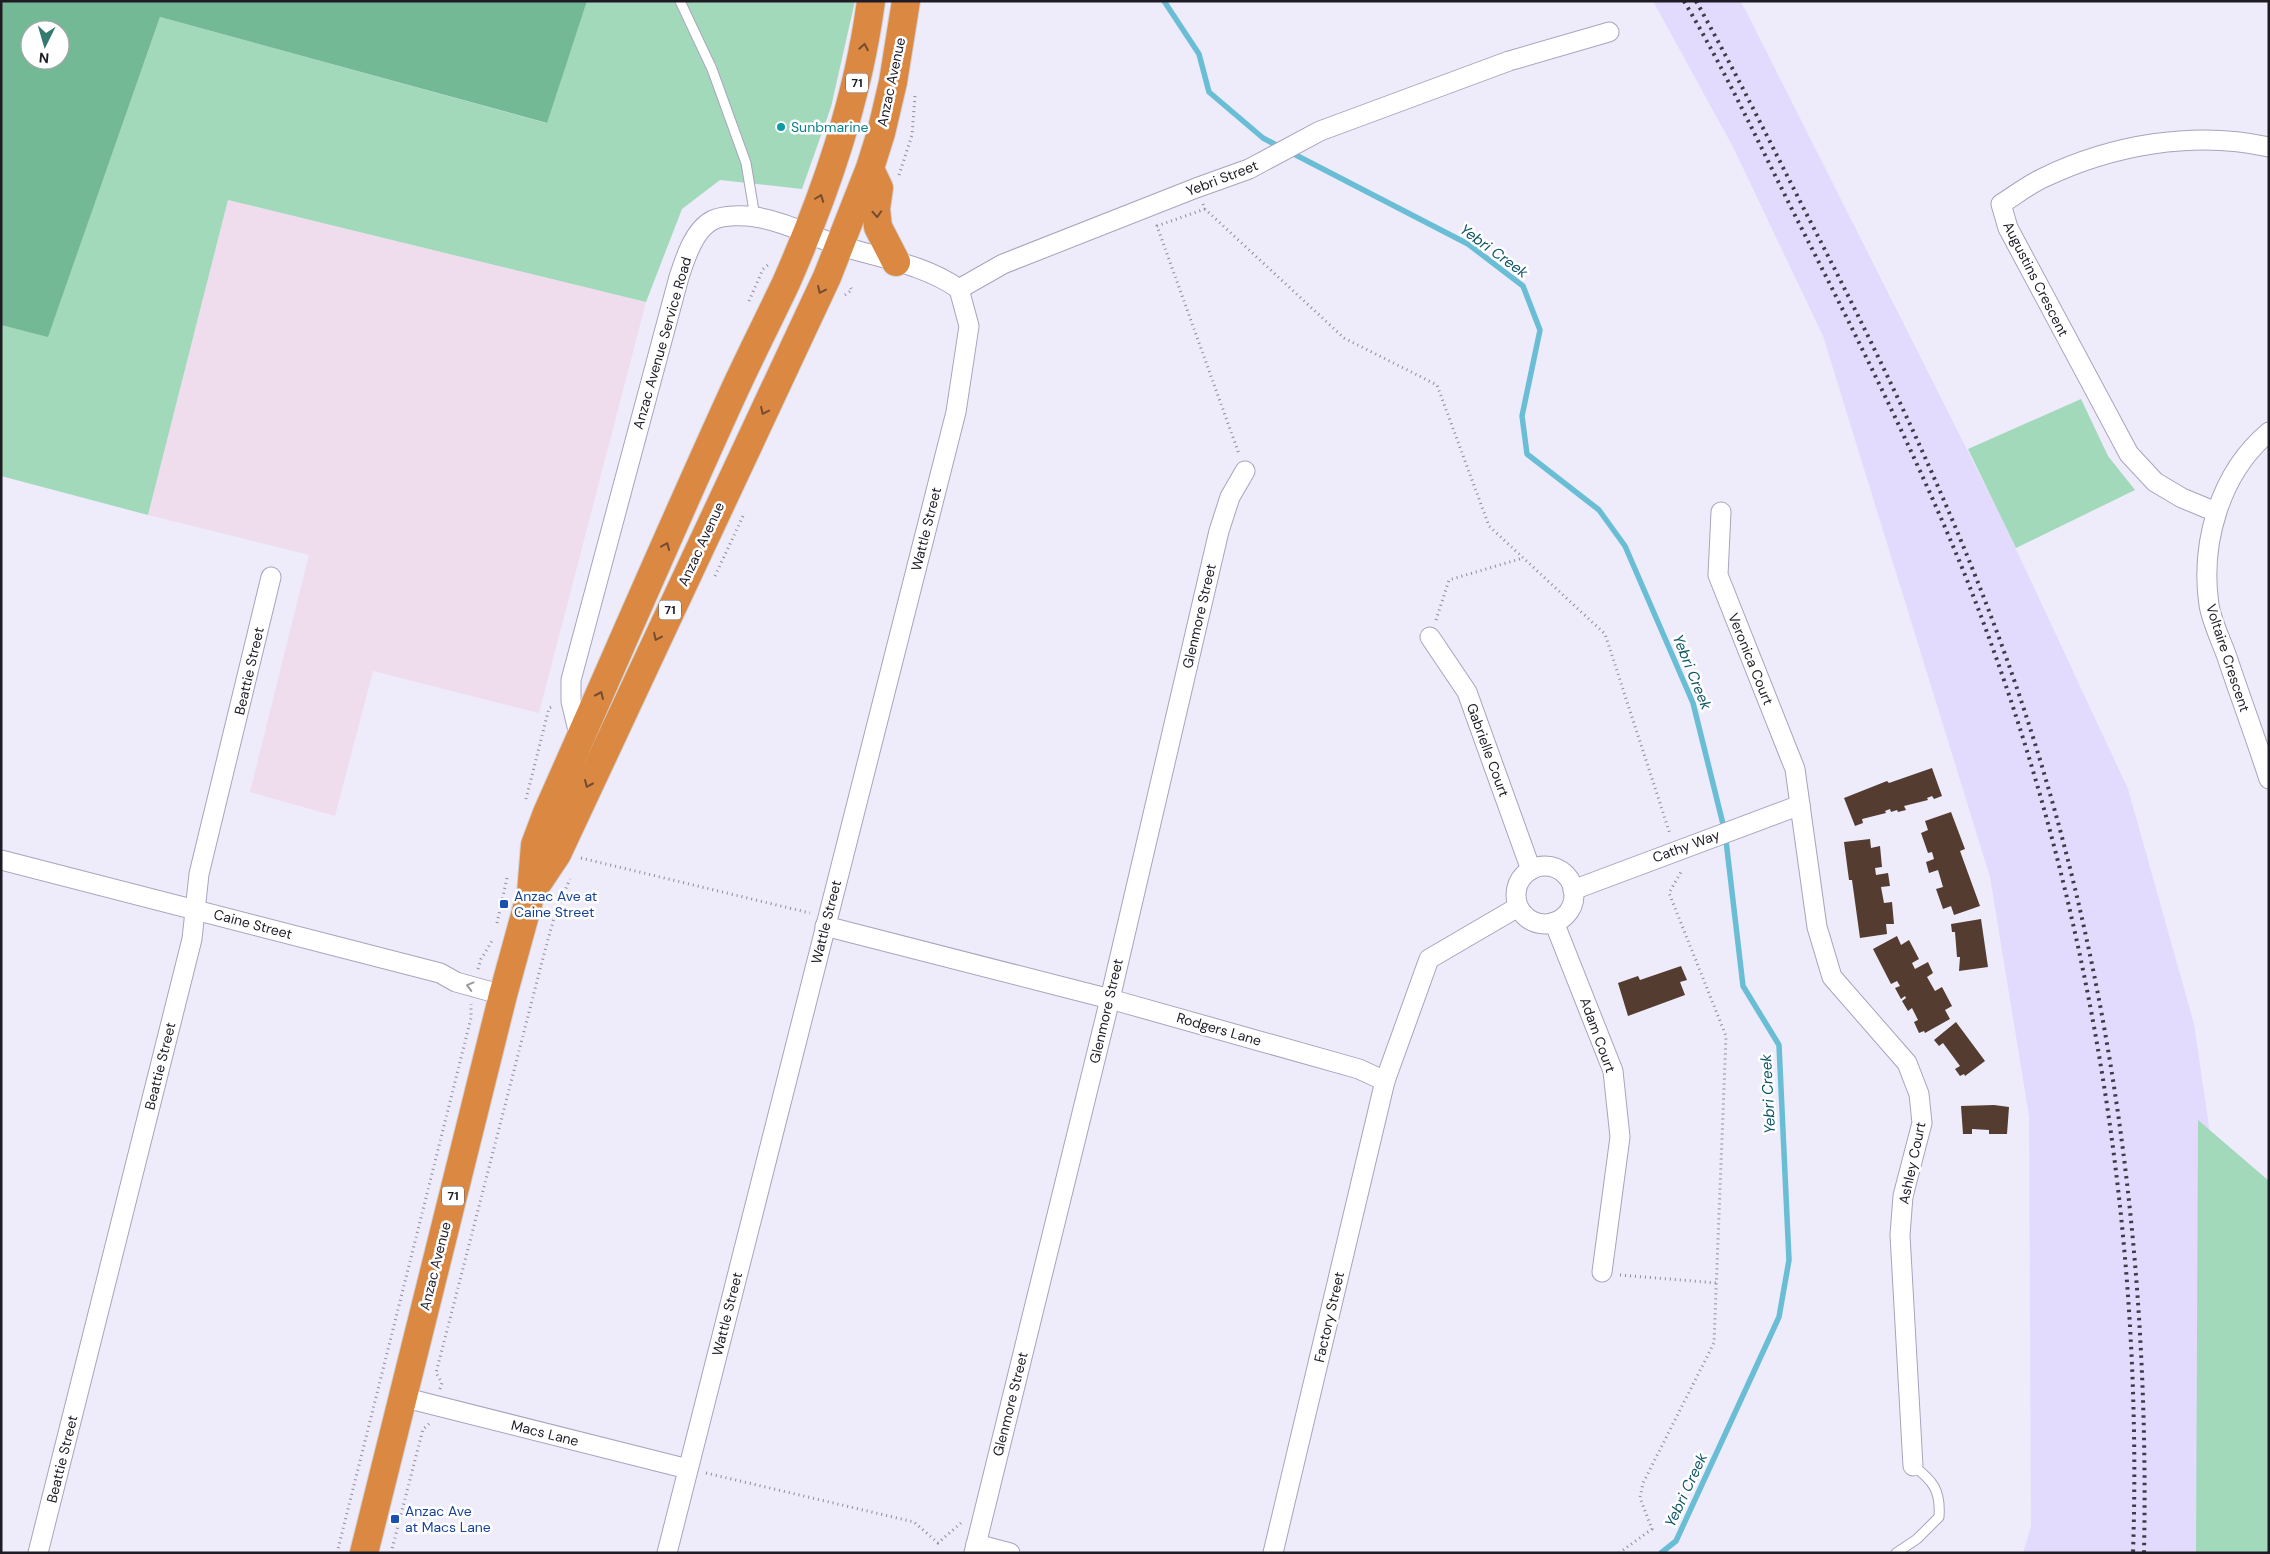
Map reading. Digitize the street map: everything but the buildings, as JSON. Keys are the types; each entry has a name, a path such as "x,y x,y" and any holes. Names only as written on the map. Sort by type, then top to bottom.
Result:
{"highway":[{"name":"Anzac Avenue","path":"364,1553 503,995 531,893 535,845 547,813 729,401 806,234 847,120 859,74 871,1"},
{"name":"Anzac Avenue","path":"531,893 557,854 823,286 870,168 893,82 906,1"},
{"path":"870,168 880,188 876,209 878,227 896,262"}],"street":[{"name":"Yebri Street","path":"959,290 1003,264 1249,169 1320,132 1444,84 1527,56 1610,32"},
{"name":"Augustins Crescent","path":"2216,512 2182,498 2155,482 2129,454 2008,228 2001,204 2042,179 2078,163 2140,146 2200,140 2269,147"},
{"name":"Anzac Avenue Service Road","path":"580,739 571,701 571,680 617,541 686,254 698,234 712,220 726,217 755,217 806,234"},
{"path":"806,234 896,262 945,280 959,290"},
{"name":"Wattle Street","path":"667,1553 956,412 969,326 959,290"},
{"name":"Voltaire Crescent","path":"2269,432 2252,447 2234,472 2216,512 2207,574 2209,607 2265,758 2269,779"},
{"name":"Glenmore Street","path":"975,1548 1110,998 1219,531 1230,497 1245,471"},
{"name":"Veronica Court","path":"1721,512 1718,575 1795,769 1800,805"},
{"name":"Beattie Street","path":"38,1553 192,939 199,874 271,577"},
{"name":"Gabrielle Court","path":"1430,637 1467,692 1532,870"},
{"name":"Cathy Way","path":"1573,890 1675,850 1800,805"},
{"name":"Ashley Court","path":"1800,805 1817,928 1832,977 1907,1063 1919,1094 1922,1123 1902,1196 1900,1235 1912,1466"},
{"name":"Caine Street","path":"1,860 440,973 456,982 503,995"},
{"path":"1540,867 1557,869 1565,874 1573,890 1572,906 1568,913 1554,922 1537,923 1530,920 1518,906 1516,890 1525,875 1532,870 1540,867"},
{"path":"1385,1081 1429,959 1518,906"},
{"name":"Adam Court","path":"1554,922 1613,1071 1620,1137 1602,1272"},
{"name":"Rodgers Lane","path":"825,926 1110,998 1359,1069 1385,1081"},
{"name":"Factory Street","path":"1273,1553 1385,1081"},
{"name":"Macs Lane","path":"402,1397 688,1469"},
{"path":"975,1548 1010,1553"}],"lane":[{"path":"680,1 712,69 746,163 755,217"},
{"path":"1896,1553 1917,1539 1939,1517 1940,1502 1931,1479 1912,1466"}],"path":[{"path":"1196,188 1204,208 1344,338 1437,385 1489,526 1605,634 1675,850 1680,872 1669,893 1726,1036 1714,1343 1643,1483 1640,1498 1652,1529 1619,1553"},
{"path":"1204,208 1157,226 1245,471"},
{"path":"1430,637 1449,580 1523,557"},
{"path":"557,854 814,914 825,926"},
{"path":"391,1553 423,1429 432,1422 442,1383 436,1373 544,954"},
{"path":"337,1553 471,1018 472,999"},
{"path":"1602,1272 1644,1278 1717,1283"},
{"path":"688,1469 914,1522 938,1543 965,1520"}],"shaded area":[{"path":"1653,1 1740,1 2002,519 2128,789 2194,1024 2212,1147 2209,1553 2023,1553 2031,1527 2029,1116 1990,877 1823,336 1733,147"},
{"path":"228,200 646,302 539,713 373,671 335,816 250,792 309,555 148,515"}],"green space":[{"path":"1,1 587,1 547,123 160,17 48,337 1,325"},
{"path":"587,1 855,1 831,107 802,189 720,180 682,209 646,302 228,200 148,515 1,476 1,325 48,336 160,17 546,123"},
{"path":"2081,399 2108,456 2135,490 2016,548 1968,449"},
{"path":"2198,1120 2269,1181 2269,1553 2196,1553"}],"waterway":[{"name":"Yebri Creek","path":"1164,1 1199,54 1209,92 1263,138 1280,147"},
{"name":"Yebri Creek","path":"1290,152 1468,244 1523,286 1540,330 1522,416 1527,454 1599,510 1625,546 1693,703 1725,832 1743,986 1779,1045 1789,1260 1779,1317 1676,1541 1661,1553"}],"railway":[{"path":"1684,1 1746,117 1867,359 1926,485 1963,570 2006,687 2043,807 2074,929 2099,1053 2117,1178 2129,1303 2134,1428 2133,1553"},
{"path":"1696,1 1835,269 1916,438 1966,553 1989,612 2011,671 2045,778 2074,886 2098,995 2117,1106 2131,1217 2140,1328 2144,1441 2144,1553"}],"place":[{"name":"Sunbmarine","path":"781,127"},
{"name":"Anzac Ave at Caine Street","path":"504,904"},
{"name":"Anzac Ave at Macs Lane","path":"395,1519"}]}
